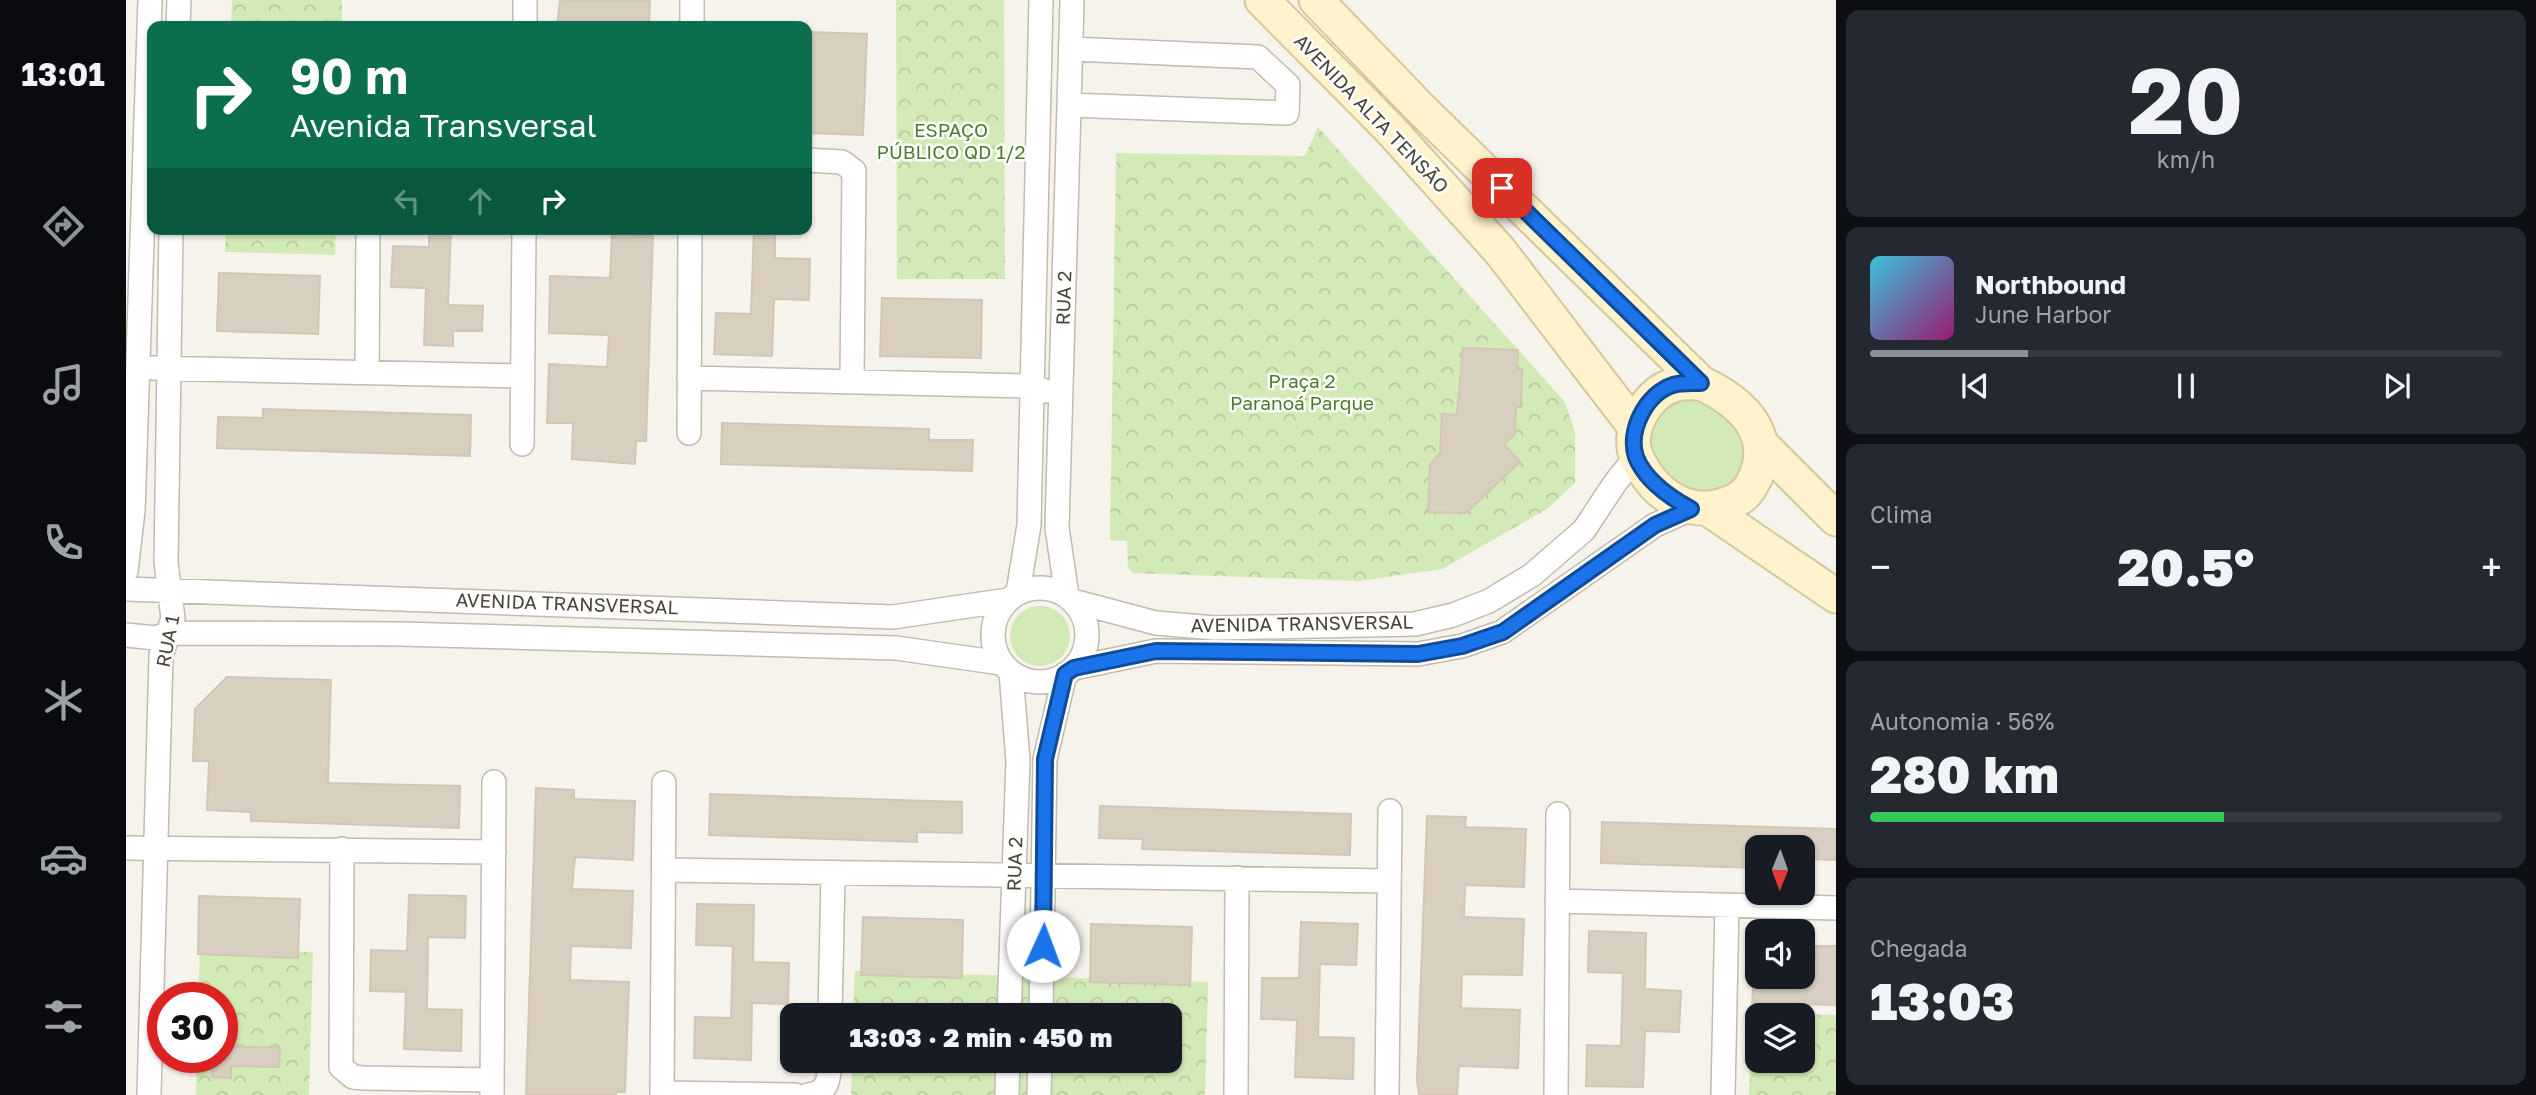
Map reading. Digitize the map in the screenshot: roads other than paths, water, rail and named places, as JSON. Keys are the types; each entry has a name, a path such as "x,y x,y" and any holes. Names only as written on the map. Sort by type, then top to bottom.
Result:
{"street":[{"path":"149,21 150,0"},
{"path":"178,21 179,0"},
{"path":"525,0 525,21"},
{"path":"692,0 692,21"},
{"name":"RUA 2","path":"1013,596 1029,524 1041,0"},
{"name":"RUA 2","path":"1070,599 1058,528 1072,0"},
{"name":"AVENIDA ALTA TENSÃO","path":"1262,0 1390,129 1500,251 1636,442"},
{"name":"AVENIDA ALTA TENSÃO","path":"1316,0 1422,110 1701,383"},
{"path":"1069,105 1287,113 1288,85 1258,57 1071,49"},
{"path":"126,571 133,511 147,79"},
{"path":"812,160 842,162 854,172 852,381"},
{"name":"RUA 1","path":"149,1095 161,656 171,634 173,618 166,562 171,235"},
{"path":"367,372 368,235"},
{"path":"522,444 524,235"},
{"path":"689,433 690,235"},
{"path":"136,368 523,376"},
{"path":"689,378 1031,386 1061,396"},
{"path":"1701,510 1739,499 1750,489 1762,460 1760,444 1756,428 1728,396 1701,383 1675,384 1649,400 1636,442 1658,486 1701,510 1836,596"},
{"name":"AVENIDA TRANSVERSAL","path":"126,589 893,617 1013,596 1044,587 1070,599 1156,623 1216,628 1415,624 1453,615 1489,601 1532,575 1584,530 1615,483 1636,442"},
{"path":"1760,444 1836,519"},
{"name":"AVENIDA TRANSVERSAL","path":"126,635 155,638 171,634 401,634 896,648 1006,667 1038,682 1070,671 1156,651 1418,654 1462,646 1503,632 1655,525 1701,510"},
{"path":"1006,667 995,650 993,623 1013,596"},
{"path":"1070,599 1082,613 1087,642 1070,671"},
{"name":"RUA 2","path":"1006,667 1018,761 1009,1003"},
{"name":"RUA 2","path":"1041,1003 1045,759 1070,671"},
{"path":"342,849 341,1067 353,1077 492,1087 494,782"},
{"path":"664,783 662,1094 795,1095"},
{"path":"1387,1095 1390,811"},
{"path":"1556,1095 1558,814"},
{"path":"126,848 494,852"},
{"path":"664,870 833,875 1389,881"},
{"path":"830,1003 833,875"},
{"path":"1236,1095 1237,878"},
{"path":"1558,901 1836,908"},
{"path":"1723,1095 1727,906"},
{"path":"808,1095 823,1091 828,1085 829,1073"},
{"path":"1007,1095 1008,1073"},
{"path":"1039,1095 1040,1073"}],"park label":[{"name":"ESPAÇO PÚBLICO QD 1/2","path":"951,140"},
{"name":"Praça 2 Paranoá Parque","path":"1302,391"}]}
